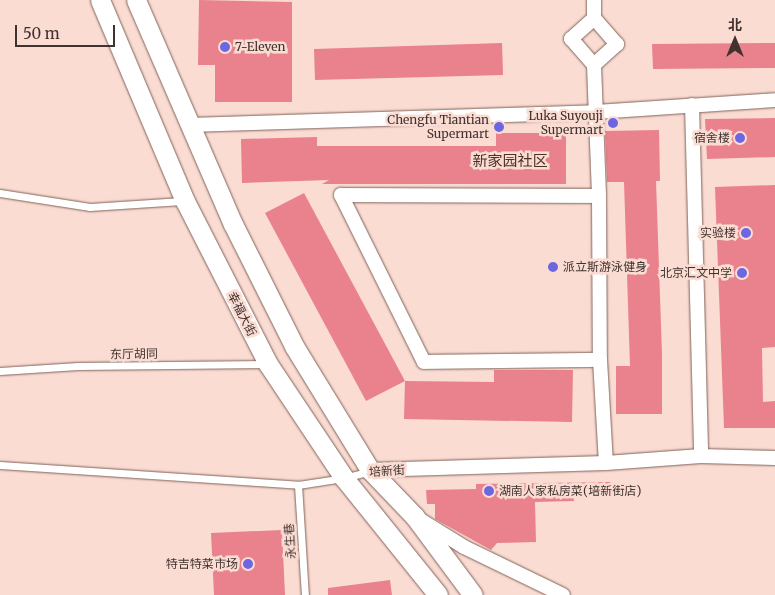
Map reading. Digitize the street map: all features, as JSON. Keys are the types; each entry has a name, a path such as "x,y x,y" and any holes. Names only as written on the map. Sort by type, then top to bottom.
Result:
{"main road":[{"name":"幸福大街","path":"100,0 185,200 268,364 344,478 438,595"},
{"path":"136,0 233,224 294,346 370,470 415,517 473,595"}],"street":[{"path":"594,0 594,18 618,44 594,65"},
{"path":"594,18 571,39 594,65 599,196 600,360 606,463"},
{"path":"189,125 596,112 775,100"},
{"path":"692,105 701,456"},
{"path":"599,196 341,195 424,362 600,360"},
{"name":"培新街","path":"370,470 606,463 701,456 775,458"},
{"path":"415,517 464,548 563,595"}],"lane":[{"path":"0,193 90,207 185,200"},
{"name":"东厅胡同","path":"0,371 78,366 268,364"},
{"name":"培新街","path":"0,465 298,486 344,478 370,470"},
{"name":"永生巷","path":"298,486 305,595"}],"building":[{"path":"199,0 292,2 292,102 215,102 215,65 198,65"},
{"path":"502,43 503,75 315,80 314,49"},
{"path":"775,43 775,68 653,69 652,44"},
{"name":"宿舍楼","path":"775,118 775,157 707,159 705,119"},
{"path":"659,130 660,181 656,181 662,354 662,414 616,414 616,366 630,366 624,182 607,182 605,131"},
{"path":"496,133 566,133 566,184 322,184 329,180 242,183 241,139 317,137 317,146 496,146"},
{"name":"北京汇文中学","path":"775,185 775,347 762,348 763,402 775,401 775,428 724,428 715,187"},
{"path":"304,193 405,381 366,401 265,213"},
{"path":"494,370 573,370 572,422 404,419 405,381 494,382"},
{"path":"611,482 611,493 573,493 574,501 535,502 536,542 497,543 491,550 435,519 435,504 427,504 426,490 476,489 476,484"},
{"name":"特吉特菜市场","path":"282,530 285,595 214,595 211,533"},
{"path":"390,580 392,595 328,595 328,588"}],"place":[{"name":"7-Eleven","path":"225,47"},
{"name":"Luka Suyouji Supermart","path":"613,123"},
{"name":"Chengfu Tiantian Supermart","path":"499,127"},
{"name":"宿舍楼","path":"740,138"},
{"name":"实验楼","path":"746,233"},
{"name":"派立斯游泳健身","path":"553,267"},
{"name":"北京汇文中学","path":"742,273"},
{"name":"湖南人家私房菜(培新街店)","path":"489,491"},
{"name":"特吉特菜市场","path":"248,564"}],"district":[{"name":"新家园社区","path":"510,161"}]}
